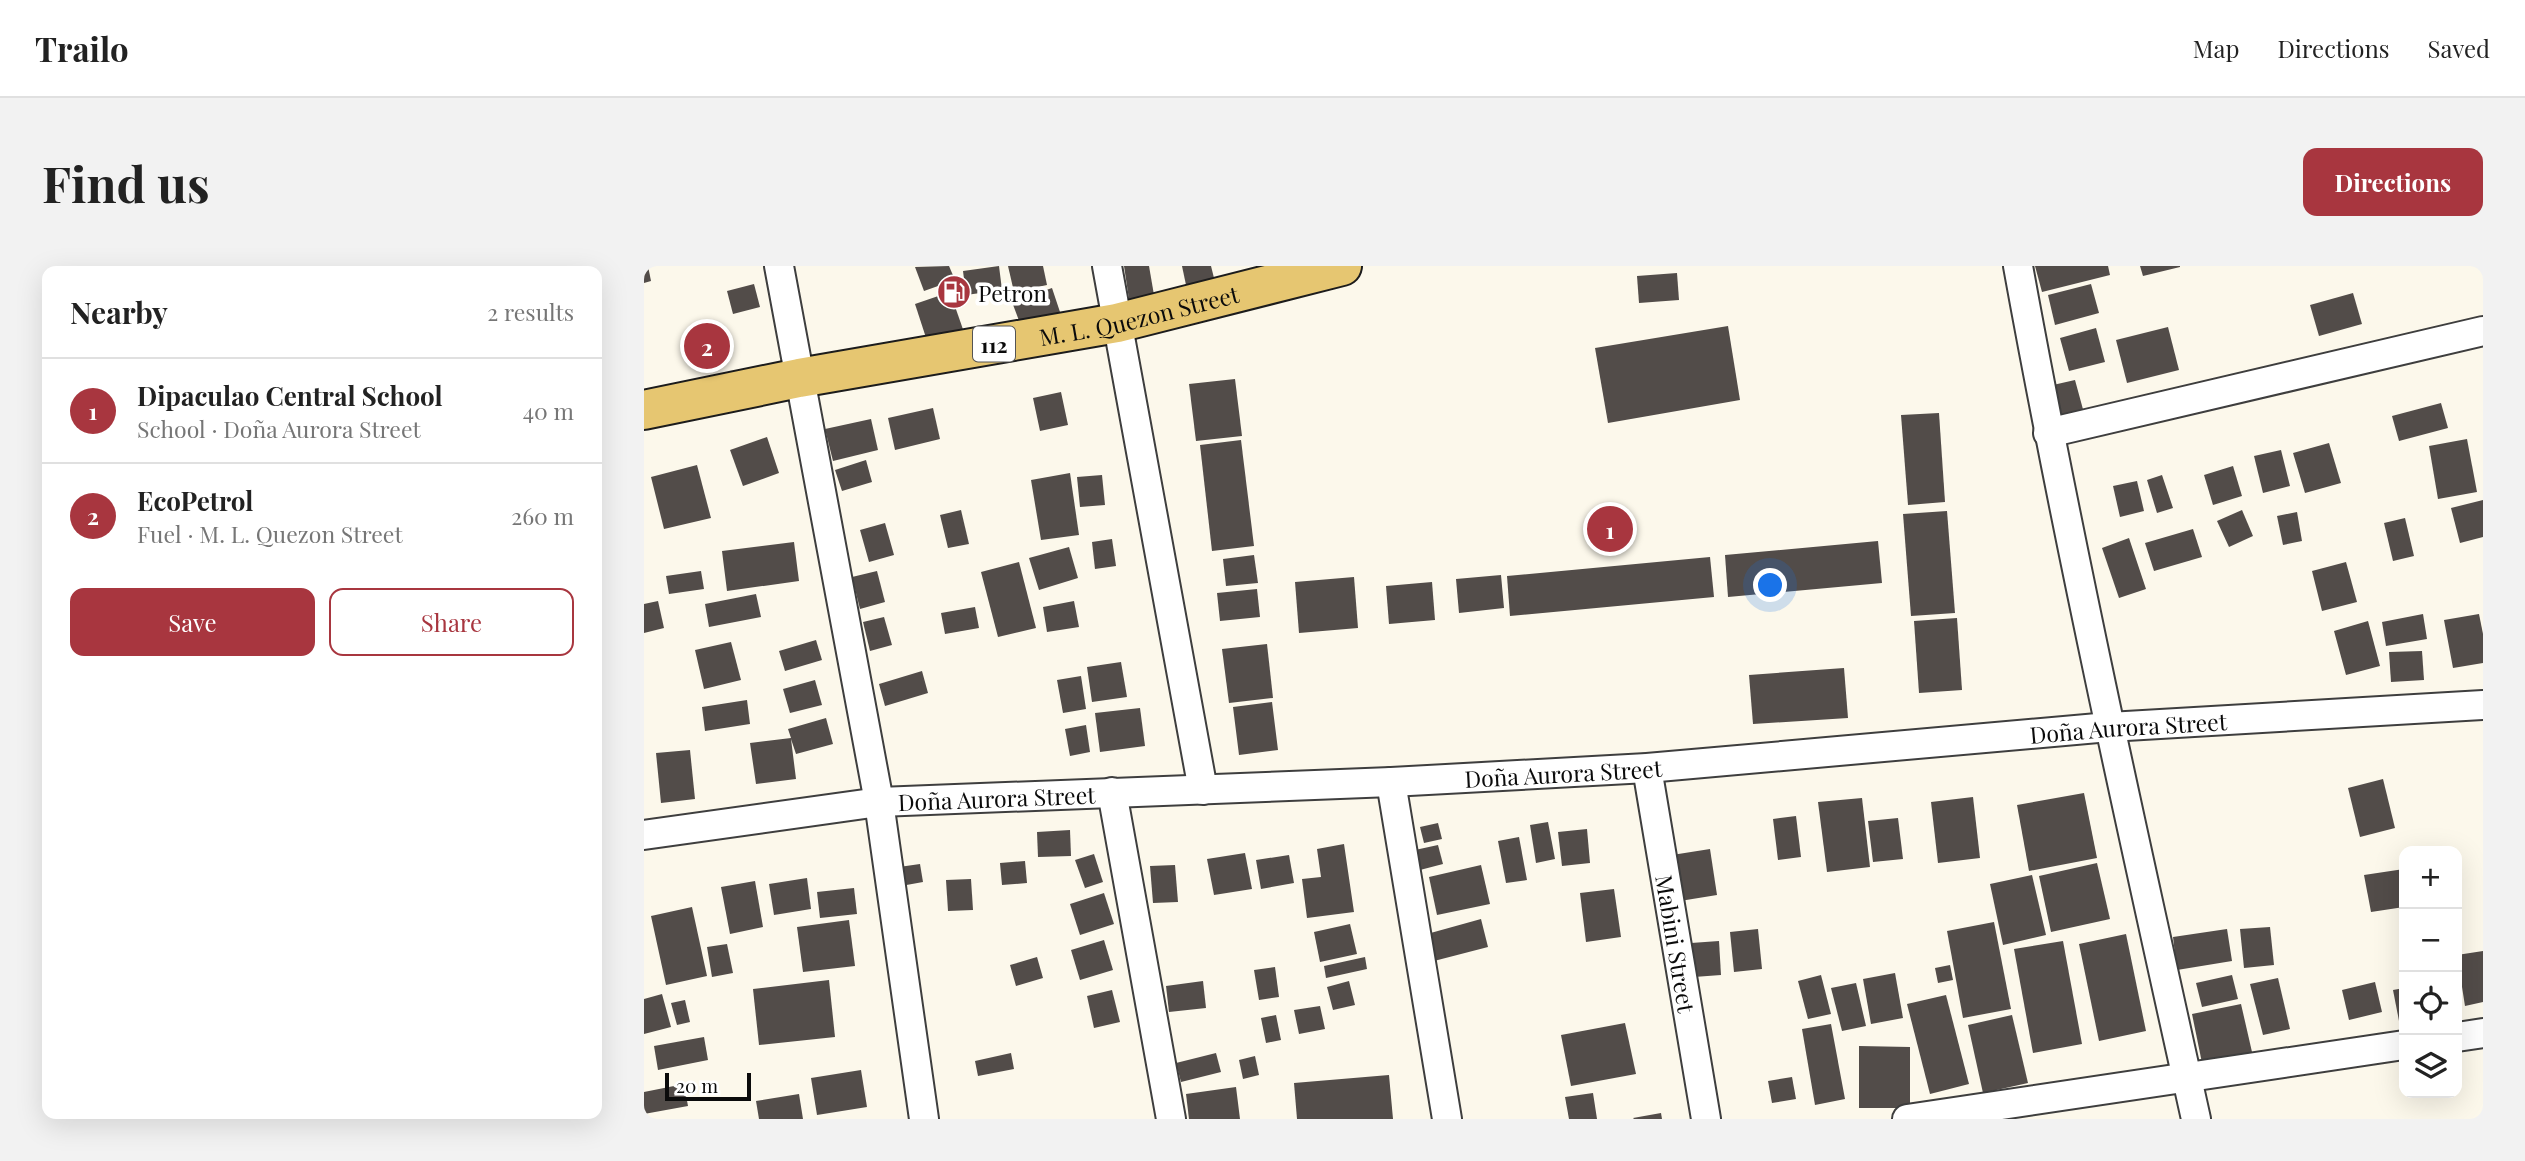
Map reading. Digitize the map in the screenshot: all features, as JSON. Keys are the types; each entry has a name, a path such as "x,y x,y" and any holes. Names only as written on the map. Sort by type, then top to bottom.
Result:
{"main road":[{"name":"M. L. Quezon Street","path":"644,410 799,378 1118,323 1342,266"}],"street":[{"path":"779,266 879,802 924,1119"},
{"path":"1107,266 1203,790"},
{"path":"2018,266 2048,433 2109,727 2196,1119"},
{"path":"2048,433 2483,331"},
{"name":"Doña Aurora Street","path":"644,835 879,802 1391,782 1647,768 2109,727 2483,705"},
{"name":"Mabini Street","path":"1647,768 1706,1119"},
{"path":"1391,782 1447,1119"},
{"path":"1112,792 1171,1119"},
{"path":"2462,1036 2483,1033"},
{"path":"1907,1119 2399,1046"}],"building":[{"path":"644,266 648,266 651,281 644,283"},
{"path":"949,266 955,280 924,291 915,267"},
{"path":"999,266 1002,290 966,295 963,271"},
{"path":"1008,266 1043,266 1047,285 1014,292"},
{"path":"1124,266 1149,266 1154,295 1129,299"},
{"path":"1182,266 1211,266 1214,278 1186,285"},
{"path":"2035,266 2108,266 2110,275 2042,292"},
{"path":"2140,266 2180,266 2180,267 2143,276"},
{"path":"1677,273 1679,300 1639,303 1637,276"},
{"path":"754,284 760,307 733,314 727,291"},
{"path":"2091,284 2099,313 2055,325 2048,295"},
{"path":"1052,288 1060,312 1021,326 1012,302"},
{"path":"950,292 966,338 930,350 915,304"},
{"path":"2353,293 2362,324 2319,336 2310,305"},
{"path":"1728,326 1740,400 1608,423 1595,348"},
{"path":"2168,327 2179,370 2127,383 2116,340"},
{"path":"2096,328 2105,362 2069,371 2060,338"},
{"path":"1235,379 1242,436 1196,441 1189,384"},
{"path":"2075,380 2084,413 2062,419 2053,385"},
{"path":"1061,392 1068,425 1040,431 1033,398"},
{"path":"2441,403 2448,428 2399,441 2392,416"},
{"path":"933,408 940,439 895,450 888,418"},
{"path":"1939,413 1945,502 1908,505 1901,415"},
{"path":"871,419 878,450 833,461 825,429"},
{"path":"767,437 779,473 743,486 730,450"},
{"path":"2467,439 2477,492 2438,499 2429,446"},
{"path":"1241,440 1254,546 1212,551 1200,445"},
{"path":"2329,443 2341,483 2305,493 2293,453"},
{"path":"2281,450 2290,486 2263,493 2254,456"},
{"path":"866,460 872,482 842,491 835,470"},
{"path":"697,465 711,518 664,529 651,477"},
{"path":"2233,466 2242,496 2213,505 2204,475"},
{"path":"1070,473 1079,535 1041,540 1031,480"},
{"path":"1102,475 1105,505 1080,507 1077,477"},
{"path":"2162,475 2173,508 2157,513 2147,480"},
{"path":"2137,481 2144,511 2120,517 2113,486"},
{"path":"2483,500 2483,537 2460,543 2451,508"},
{"path":"961,510 969,544 948,548 940,515"},
{"path":"2242,510 2253,536 2229,547 2217,521"},
{"path":"1947,511 1955,613 1911,616 1903,514"},
{"path":"2297,512 2302,541 2283,545 2277,516"},
{"path":"2405,518 2414,556 2393,561 2384,523"},
{"path":"885,523 894,555 869,562 860,530"},
{"path":"2193,529 2202,557 2154,571 2145,543"},
{"path":"2129,538 2146,589 2119,598 2102,548"},
{"path":"1112,539 1116,566 1095,569 1092,542"},
{"path":"1878,541 1882,583 1728,597 1725,555"},
{"path":"794,542 799,581 727,591 722,551"},
{"path":"1069,547 1078,578 1039,590 1029,558"},
{"path":"1254,555 1258,583 1226,586 1223,559"},
{"path":"1710,557 1714,597 1510,616 1507,576"},
{"path":"1019,562 1036,628 998,637 981,572"},
{"path":"2346,562 2357,602 2322,611 2312,571"},
{"path":"701,571 704,589 669,594 666,576"},
{"path":"877,571 885,602 860,609 852,577"},
{"path":"1501,575 1504,608 1459,613 1456,579"},
{"path":"1354,577 1358,628 1299,633 1295,582"},
{"path":"1432,582 1435,620 1389,624 1386,586"},
{"path":"1257,589 1260,617 1220,621 1217,593"},
{"path":"756,594 761,617 709,627 705,604"},
{"path":"658,601 664,628 644,633 644,604"},
{"path":"1074,601 1079,627 1047,632 1043,607"},
{"path":"975,607 979,628 945,634 941,613"},
{"path":"2423,614 2427,639 2386,646 2382,622"},
{"path":"2479,614 2483,634 2483,663 2453,668 2444,620"},
{"path":"884,617 892,645 870,651 863,622"},
{"path":"1957,618 1962,690 1919,693 1914,621"},
{"path":"2368,621 2380,666 2346,675 2334,631"},
{"path":"816,640 822,660 785,671 779,651"},
{"path":"731,642 741,680 704,689 695,650"},
{"path":"1267,644 1273,698 1229,703 1222,649"},
{"path":"2422,651 2424,680 2391,682 2389,652"},
{"path":"1121,662 1127,697 1092,702 1087,667"},
{"path":"1844,668 1848,718 1753,724 1749,675"},
{"path":"922,671 928,693 885,706 879,684"},
{"path":"1081,676 1086,709 1063,713 1057,680"},
{"path":"815,680 822,705 790,713 783,689"},
{"path":"747,700 750,724 705,731 702,707"},
{"path":"1272,702 1278,750 1239,755 1233,707"},
{"path":"1140,708 1145,746 1100,752 1095,713"},
{"path":"826,718 833,744 796,754 791,739 796,779 756,784 750,743 791,738 788,729"},
{"path":"1086,725 1090,752 1070,756 1065,729"},
{"path":"690,750 695,799 661,803 656,753"},
{"path":"2383,779 2395,828 2360,837 2348,788"},
{"path":"2084,793 2097,858 2029,871 2017,805"},
{"path":"1973,797 1980,858 1938,863 1931,802"},
{"path":"1862,798 1870,867 1827,872 1818,802"},
{"path":"1796,816 1801,857 1778,860 1773,819"},
{"path":"1898,818 1903,859 1873,862 1868,821"},
{"path":"1548,822 1555,859 1536,863 1530,825"},
{"path":"1438,823 1442,839 1424,843 1420,827"},
{"path":"1587,829 1590,863 1562,866 1558,832"},
{"path":"1070,830 1071,856 1038,857 1037,832"},
{"path":"1519,837 1527,880 1506,883 1498,841"},
{"path":"1344,844 1354,912 1307,918 1302,879 1321,877 1317,849"},
{"path":"1438,845 1443,864 1420,870 1415,850"},
{"path":"1710,849 1717,895 1680,901 1672,855"},
{"path":"1245,853 1252,889 1214,895 1207,859"},
{"path":"1094,854 1103,882 1085,888 1075,860"},
{"path":"1289,855 1294,883 1261,889 1256,860"},
{"path":"1025,861 1027,883 1002,885 1000,863"},
{"path":"2097,863 2110,919 2051,932 2039,876"},
{"path":"920,864 923,882 901,886 899,867"},
{"path":"1175,865 1178,902 1153,903 1150,866"},
{"path":"1481,865 1490,904 1437,915 1429,877"},
{"path":"2399,870 2399,908 2371,912 2364,875"},
{"path":"2032,875 2046,935 2003,945 1990,884"},
{"path":"807,878 811,909 774,915 769,884"},
{"path":"971,879 973,910 948,911 946,880"},
{"path":"755,881 763,927 730,934 721,887"},
{"path":"854,888 857,914 820,918 817,892"},
{"path":"1614,889 1621,937 1586,942 1580,893"},
{"path":"1104,893 1114,924 1080,935 1070,904"},
{"path":"692,907 707,976 666,985 651,916"},
{"path":"1481,919 1488,947 1434,961 1427,934"},
{"path":"849,920 855,966 803,972 797,927"},
{"path":"1994,922 2011,1009 1963,1018 1947,931"},
{"path":"1350,924 1357,954 1320,962 1314,932"},
{"path":"2270,927 2274,965 2244,968 2240,929"},
{"path":"1758,929 1762,969 1734,972 1730,932"},
{"path":"2227,929 2232,961 2177,970 2173,937"},
{"path":"2126,934 2146,1031 2099,1041 2079,944"},
{"path":"1104,940 1113,970 1080,980 1071,950"},
{"path":"1719,941 1721,975 1694,977 1691,943"},
{"path":"2063,941 2082,1044 2033,1053 2014,949"},
{"path":"727,944 733,973 712,977 707,947"},
{"path":"2483,951 2483,1002 2465,1006 2462,954"},
{"path":"1037,957 1043,978 1016,986 1010,965"},
{"path":"1365,957 1367,969 1326,978 1324,966"},
{"path":"1950,965 1953,980 1938,983 1935,968"},
{"path":"1275,967 1279,997 1259,1000 1254,970"},
{"path":"1895,973 1903,1018 1871,1024 1863,979"},
{"path":"1821,975 1831,1014 1808,1019 1798,981"},
{"path":"2232,975 2238,999 2202,1007 2196,983"},
{"path":"2278,978 2290,1029 2263,1035 2250,984"},
{"path":"829,980 835,1037 759,1045 753,989"},
{"path":"1203,981 1206,1008 1169,1012 1166,986"},
{"path":"1349,981 1355,1005 1333,1010 1327,987"},
{"path":"2375,982 2382,1012 2349,1020 2342,990"},
{"path":"1856,983 1866,1026 1842,1031 1831,988"},
{"path":"2399,989 2399,1021 2393,990"},
{"path":"1112,990 1120,1022 1094,1028 1087,996"},
{"path":"662,994 671,1027 644,1034 644,999"},
{"path":"1946,995 1969,1084 1930,1094 1907,1004"},
{"path":"685,1000 690,1022 677,1025 671,1003"},
{"path":"2241,1004 2252,1052 2202,1063 2192,1014"},
{"path":"1320,1006 1325,1029 1299,1034 1294,1010"},
{"path":"1276,1015 1281,1040 1266,1043 1261,1018"},
{"path":"2012,1015 2028,1083 1983,1093 1968,1025"},
{"path":"1625,1023 1636,1074 1571,1086 1561,1035"},
{"path":"1831,1024 1845,1099 1815,1105 1802,1029"},
{"path":"704,1037 708,1060 658,1070 654,1046"},
{"path":"1859,1046 1910,1047 1910,1108 1859,1108"},
{"path":"1011,1053 1014,1069 978,1076 975,1061"},
{"path":"1216,1053 1221,1072 1181,1082 1176,1063"},
{"path":"1255,1056 1259,1075 1243,1079 1239,1060"},
{"path":"861,1070 867,1107 817,1115 811,1078"},
{"path":"1389,1075 1393,1119 1297,1119 1294,1083"},
{"path":"1792,1077 1796,1099 1772,1103 1768,1081"},
{"path":"684,1084 688,1106 644,1114 644,1092"},
{"path":"1236,1087 1240,1119 1189,1119 1186,1094"},
{"path":"1593,1093 1597,1119 1569,1119 1565,1097"},
{"path":"799,1094 803,1119 759,1119 756,1101"},
{"path":"1661,1113 1662,1119 1633,1118"}],"place":[{"name":"Petron","path":"954,292"},
{"name":"EcoPetrol","path":"707,346"},
{"name":"Dipaculao Central School","path":"1610,529"}]}
